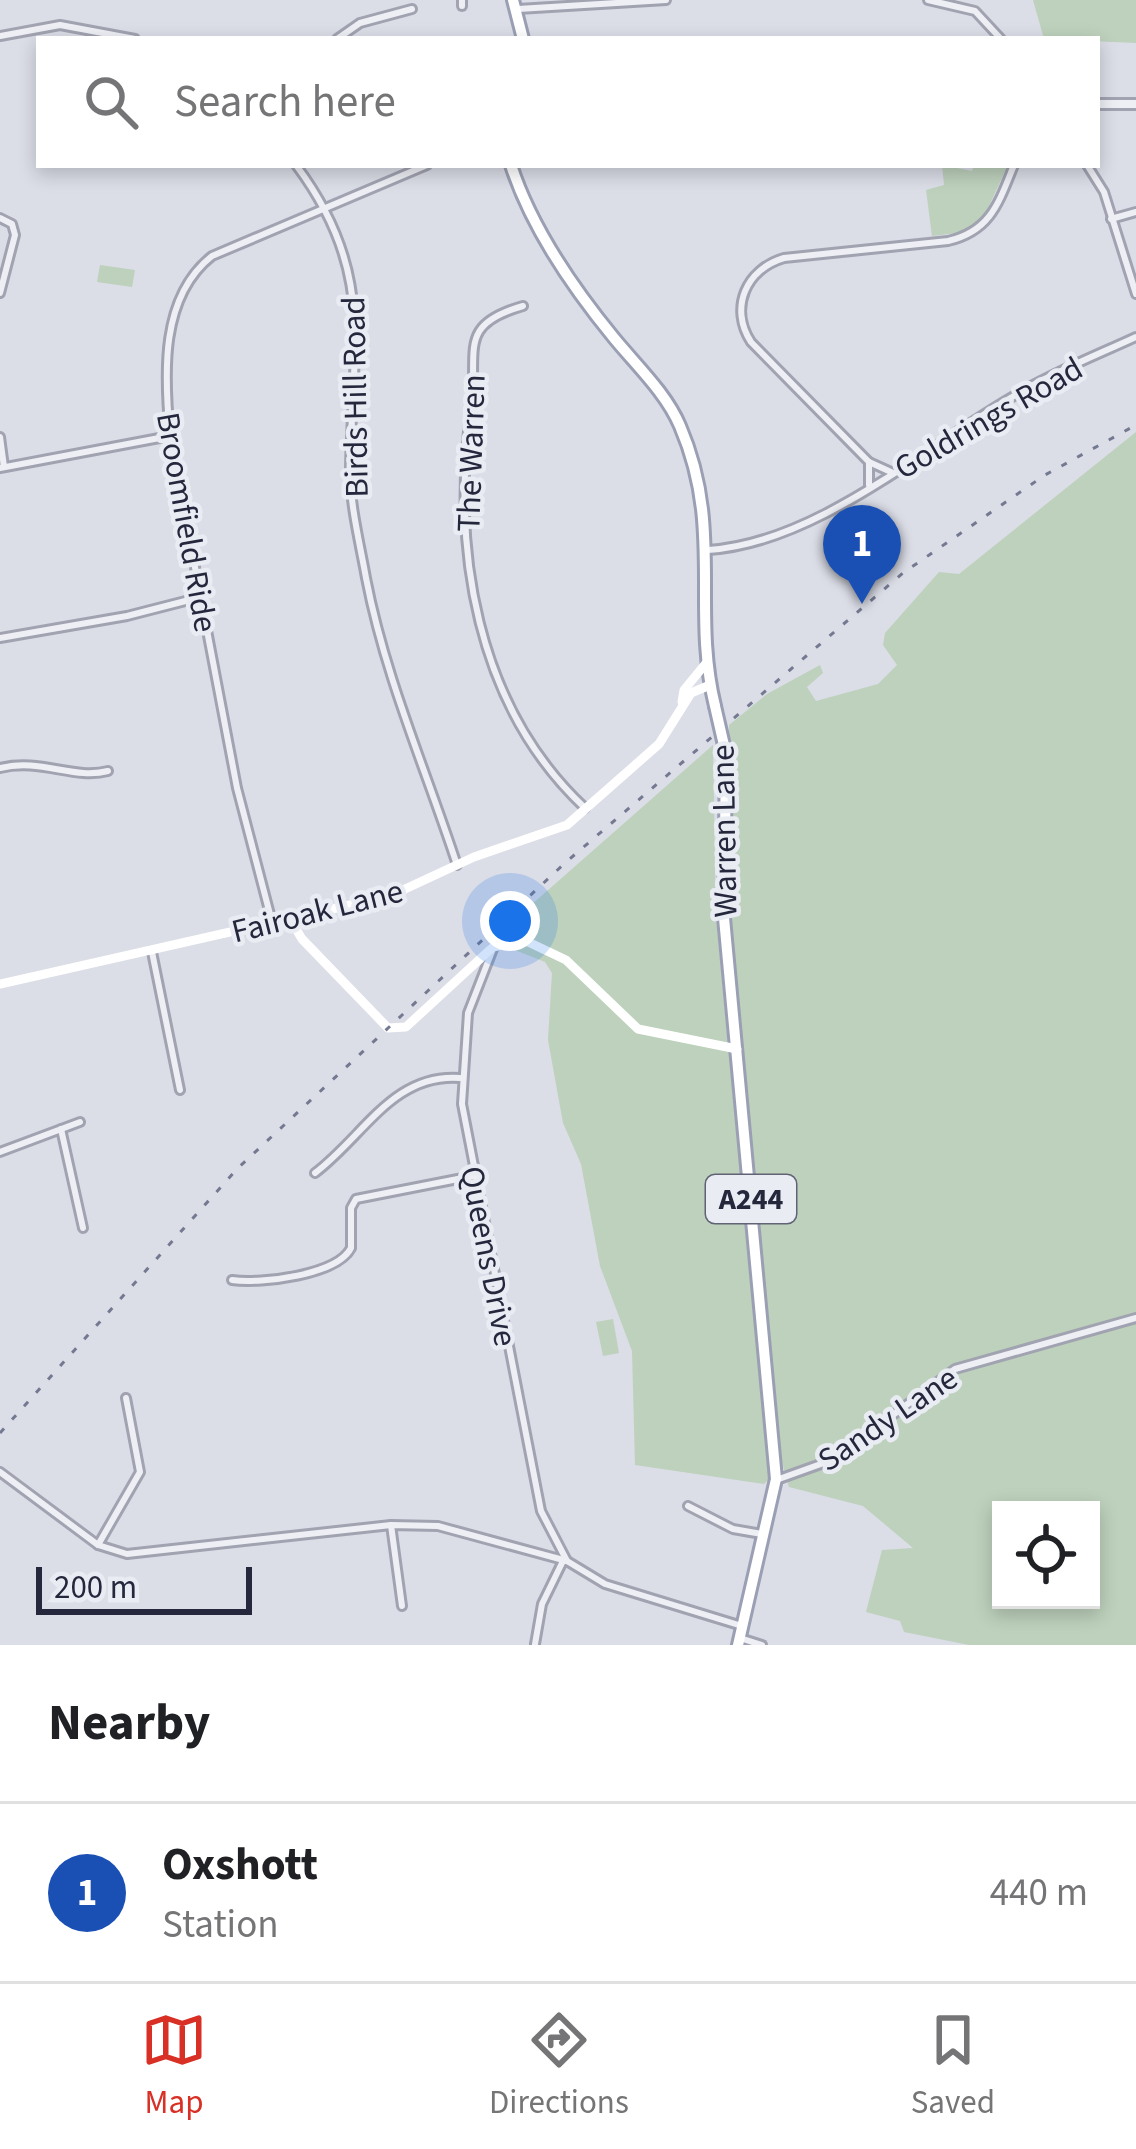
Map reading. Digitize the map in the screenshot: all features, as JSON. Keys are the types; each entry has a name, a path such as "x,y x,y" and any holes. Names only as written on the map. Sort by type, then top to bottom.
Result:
{"main road":[{"path":"516,5 522,36"},
{"name":"Warren Lane","path":"513,168 571,281 673,412 699,478 708,550 710,686 726,754 724,918 776,1479"},
{"path":"681,708 684,690 708,659"},
{"name":"Fairoak Lane","path":"0,983 390,896 457,865 568,825 659,744 697,688 710,686"},
{"path":"290,919 302,939 388,1028 406,1027 493,947 512,940 538,944 566,960 646,1033 737,1049"},
{"name":"A244","path":"740,1636 776,1479"}],"street":[{"path":"516,5 666,0"},
{"path":"928,0 975,11 998,36"},
{"path":"342,36 360,23 412,9"},
{"path":"0,36 60,25 119,36"},
{"path":"1100,104 1136,104"},
{"name":"Birds Hill Road","path":"298,168 328,206 352,273 356,364 350,476 366,575 380,641 457,865"},
{"name":"Broomfield Ride","path":"272,922 241,806 170,436 168,355 174,311 186,280 212,256 420,168"},
{"path":"891,472 869,462 745,333 742,301 751,278 784,259 960,238 991,218 1013,168"},
{"path":"1089,168 1136,294"},
{"path":"1112,219 1136,212"},
{"path":"0,218 12,224 15,235 0,293"},
{"name":"The Warren","path":"523,306 481,324 473,338 473,391 462,483 473,607 526,740 553,778 588,811"},
{"name":"Goldrings Road","path":"708,550 781,536 1021,392 1136,338"},
{"path":"0,437 2,468 170,436"},
{"path":"869,462 869,485"},
{"path":"0,638 109,620 201,597"},
{"path":"0,768 29,763 83,773 108,771"},
{"name":"Queens Drive","path":"493,947 468,1013 460,1078 474,1176 541,1510 565,1562"},
{"path":"152,948 180,1090"},
{"path":"315,1173 402,1090 436,1077 460,1078"},
{"path":"0,1152 80,1122"},
{"path":"61,1129 82,1228"},
{"path":"232,1280 255,1283 328,1270 351,1248 351,1208 356,1199 474,1176"},
{"name":"Sandy Lane","path":"776,1479 832,1460 955,1369 1136,1318"},
{"path":"98,1545 140,1472 126,1398"},
{"path":"0,1472 98,1545 141,1554 391,1525 466,1531 565,1562 605,1584 762,1645"},
{"path":"688,1506 723,1525 765,1535"},
{"path":"391,1525 402,1606"},
{"path":"535,1644 542,1604 565,1562"}],"green space":[{"path":"1033,0 1136,0 1136,43 1100,41 1100,36 1043,36"},
{"path":"942,168 1007,168 982,221 965,232 932,236 926,190 944,185"},
{"path":"100,265 135,270 132,287 97,282"},
{"path":"1136,432 1136,1645 969,1645 904,1632 900,1621 866,1612 882,1550 913,1548 863,1506 789,1487 781,1459 731,919 729,725 767,694 820,665 823,673 807,687 816,701 878,684 897,665 883,645 885,633 939,572 959,574"},
{"path":"713,745 716,917 769,1479 764,1484 635,1465 632,1351 600,1266 581,1164 563,1123 548,1040 552,973 545,962 505,946 497,935"},
{"path":"613,1319 619,1353 603,1356 596,1322"}],"railway":[{"path":"0,1433 238,1168 565,863 903,573 1045,475 1136,425"}],"place":[{"name":"Oxshott","path":"862,604"}]}
